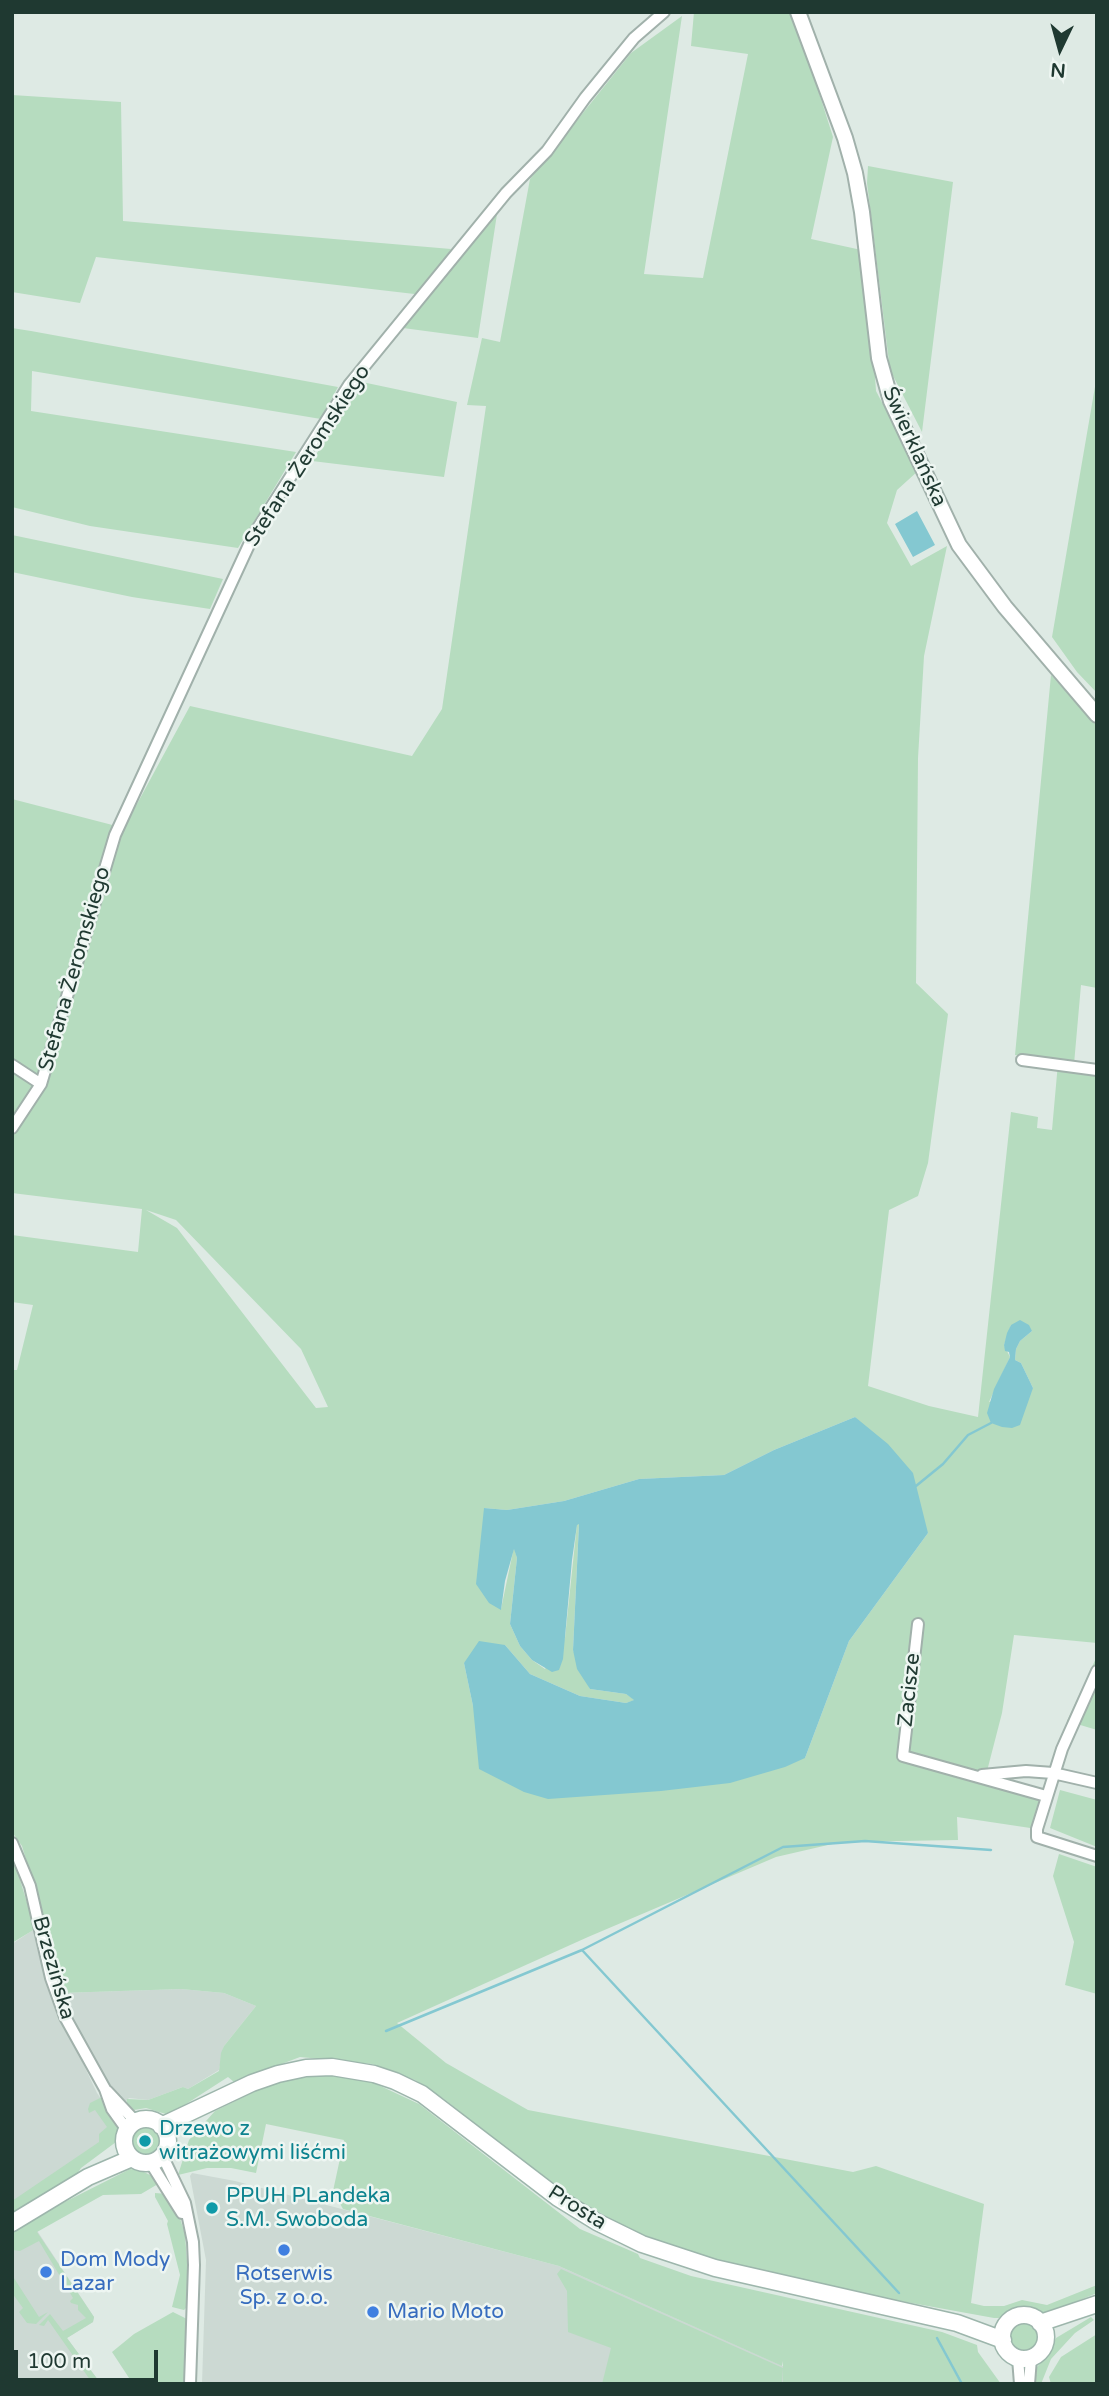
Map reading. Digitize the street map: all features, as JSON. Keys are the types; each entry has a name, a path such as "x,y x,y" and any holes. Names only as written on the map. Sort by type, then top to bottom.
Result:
{"main road":[{"name":"Prosta","path":"164,2132 226,2096 268,2077 306,2068 341,2068 374,2074 422,2094 558,2198 642,2244 730,2272 1004,2333"},
{"path":"12,2223 106,2165 130,2139 150,2120 164,2132 167,2147 156,2159 140,2162 130,2139"},
{"path":"1043,2329 1092,2307"},
{"path":"1020,2316 1031,2317 1043,2329 1043,2349 1025,2358 1009,2352 1004,2333 1013,2319 1020,2316"}],"street":[{"name":"Stefana Żeromskiego","path":"12,1128 41,1084 115,835 254,534 349,385 506,193 547,151 585,98 634,38 664,12"},
{"name":"Świerklańska","path":"798,12 845,138 855,173 877,348 884,383 891,401 959,545 1005,607 1097,715"},
{"path":"1022,1060 1097,1070"},
{"path":"12,1065 41,1084"},
{"name":"Zacisze","path":"918,1624 903,1756 978,1776"},
{"path":"1097,1671 1053,1773 1038,1822 1037,1837 1097,1856"},
{"path":"978,1776 1013,1772 1053,1773 1097,1783"},
{"path":"978,1776 1046,1796"},
{"name":"Brzezińska","path":"12,1843 30,1886 51,1978 65,2017 130,2139"},
{"path":"156,2159 189,2224 194,2265 190,2384"},
{"path":"1020,2384 1025,2358"},
{"path":"1025,2358 1029,2384"}],"shaded area":[{"path":"39,1926 63,2021 97,2093 117,2122 119,2134 12,2206 12,1944"},
{"path":"181,1989 224,1993 256,2006 224,2046 219,2070 188,2089 183,2087 148,2100 129,2098 124,2103 93,2064 68,2014 61,1993"},
{"path":"192,2173 235,2181 559,2266 785,2367 783,2384 202,2384 206,2260 190,2176"},
{"path":"30,2220 94,2317 93,2322 67,2338 101,2384 12,2384 12,2231"}],"green space":[{"path":"694,12 789,12 807,55 833,137 811,239 866,251 876,391 918,471 897,490 887,523 911,566 947,546 924,656 918,758 916,983 948,1014 928,1163 918,1196 889,1210 868,1386 929,1406 978,1417 1011,1112 1038,1117 1037,1128 1052,1130 1058,1063 1015,1055 1051,675 1097,726 1097,988 1081,985 1074,1064 1097,1067 1097,1643 1014,1635 1002,1713 986,1775 978,1776 941,1760 946,1774 984,1782 1040,1800 1037,1829 957,1817 958,1840 841,1842 776,1857 588,1937 397,2023 446,2063 528,2110 853,2172 876,2166 984,2204 971,2303 1004,2306 1022,2300 1047,2305 1097,2285 1097,2293 1046,2314 1023,2309 994,2318 884,2298 704,2257 633,2231 577,2200 415,2080 372,2064 300,2057 234,2082 228,2077 169,2115 146,2108 134,2110 126,2104 127,2099 148,2100 183,2087 188,2089 219,2071 224,2046 256,2006 224,1993 181,1989 61,1993 22,1846 12,1832 12,1370 17,1370 33,1305 12,1302 12,1235 138,1252 142,1209 12,1193 12,799 124,828 190,706 412,756 442,709 486,406 467,405 482,338 500,342 530,179 631,53 682,16 644,274 703,278 748,54 691,46","holes":["146,1210 176,1220 301,1349 328,1407 316,1408 177,1228","1011,1325 1032,1331 1020,1341 1015,1360 1021,1363 1033,1388 989,1402 1010,1357 1004,1345","855,1417 928,1533 849,1641 805,1758 473,1706 464,1663 505,1645 530,1674 580,1696 626,1703 635,1700 626,1694 590,1689 573,1650 579,1523 565,1638 545,1669 532,1660 520,1646 510,1624 517,1558 514,1547 501,1609 484,1508 507,1510 564,1501 639,1479 724,1475 774,1450"]},
{"path":"12,95 121,102 123,221 451,249 423,295 96,257 80,303 12,292"},
{"path":"868,166 953,182 922,432 890,370 867,183"},
{"path":"497,214 478,338 403,328"},
{"path":"12,328 338,387 321,419 32,371 31,411 296,452 238,548 90,526 12,507"},
{"path":"1097,375 1097,693 1077,672 1052,637"},
{"path":"362,382 457,402 444,477 312,461"},
{"path":"12,535 223,579 210,609 132,597 12,572"},
{"path":"1097,1656 1097,1730 1067,1721"},
{"path":"1060,1790 1097,1800 1097,1847 1050,1828"},
{"path":"1059,1854 1097,1867 1097,1994 1065,1985 1074,1942 1053,1876"},
{"path":"14,1860 35,1929 12,1943 12,1861"},
{"path":"323,2075 374,2083 419,2104 580,2229 638,2254 640,2258 691,2276 942,2332 977,2345 978,2352 1001,2384 783,2384 783,2361 782,2366 559,2266 343,2209 333,2191 344,2140 266,2124 256,2173 231,2168 207,2168 178,2175 189,2140 215,2111 286,2080"},
{"path":"102,2097 119,2127 116,2142 81,2168 77,2174 12,2217 12,2201 99,2142 99,2134 107,2127 95,2110 89,2113 88,2109 90,2103"},
{"path":"146,2126 157,2130 161,2141 157,2152 146,2156 135,2152 131,2141 135,2130"},
{"path":"130,2169 152,2176 158,2184 141,2194 103,2195 37,2232 94,2317 93,2322 67,2338 101,2384 93,2384 48,2320 44,2326 39,2325 50,2314 63,2331 86,2318 78,2310 78,2305 71,2303 73,2298 39,2241 20,2251 13,2250 12,2232 43,2213"},
{"path":"155,2193 168,2194 178,2212 185,2234 188,2275 187,2307 184,2310 172,2307 180,2275 168,2221"},
{"path":"561,2269 783,2368 782,2384 602,2384 611,2348 568,2332 567,2291 557,2274"},
{"path":"12,2275 39,2317 48,2312 36,2324 27,2323 19,2312 23,2308 12,2293"},
{"path":"173,2312 187,2319 184,2384 133,2384 112,2352 134,2334"},
{"path":"1091,2317 1094,2320 1075,2333 1051,2359 1041,2384 1035,2384 1037,2367 1056,2338"},
{"path":"1024,2322 1035,2326 1039,2337 1035,2348 1024,2352 1013,2348 1009,2337 1013,2326"},
{"path":"1097,2334 1097,2384 1051,2384 1049,2377 1061,2357"}],"water":[{"path":"917,511 935,545 913,557 895,524"},
{"path":"1020,1320 1029,1325 1032,1331 1020,1341 1015,1360 1021,1363 1033,1388 1020,1425 1002,1427 991,1423 987,1413 994,1389 1010,1357 1004,1345 1007,1333 1011,1325"},
{"path":"855,1417 888,1444 913,1473 928,1533 849,1641 805,1758 785,1767 730,1783 548,1799 524,1792 479,1769 473,1706 464,1663 479,1641 505,1645 530,1674 580,1696 626,1703 634,1700 626,1694 590,1689 577,1669 573,1650 579,1524 572,1560 563,1659 559,1670 552,1672 532,1660 520,1646 510,1624 517,1558 514,1549 505,1581 501,1610 489,1603 476,1584 484,1508 507,1510 564,1501 639,1479 724,1475 774,1450"}],"waterway":[{"path":"916,1486 943,1464 968,1435 991,1423"},
{"path":"386,2031 582,1950 783,1847 865,1841 991,1850"},
{"path":"582,1950 899,2293"},
{"path":"937,2338 962,2384"}],"place":[{"name":"Drzewo z witrażowymi liśćmi","path":"145,2141"},
{"name":"PPUH PLandeka S.M. Swoboda","path":"212,2208"},
{"name":"Rotserwis Sp. z o.o.","path":"284,2250"},
{"name":"Dom Mody Lazar","path":"46,2272"},
{"name":"Mario Moto","path":"373,2312"}]}
